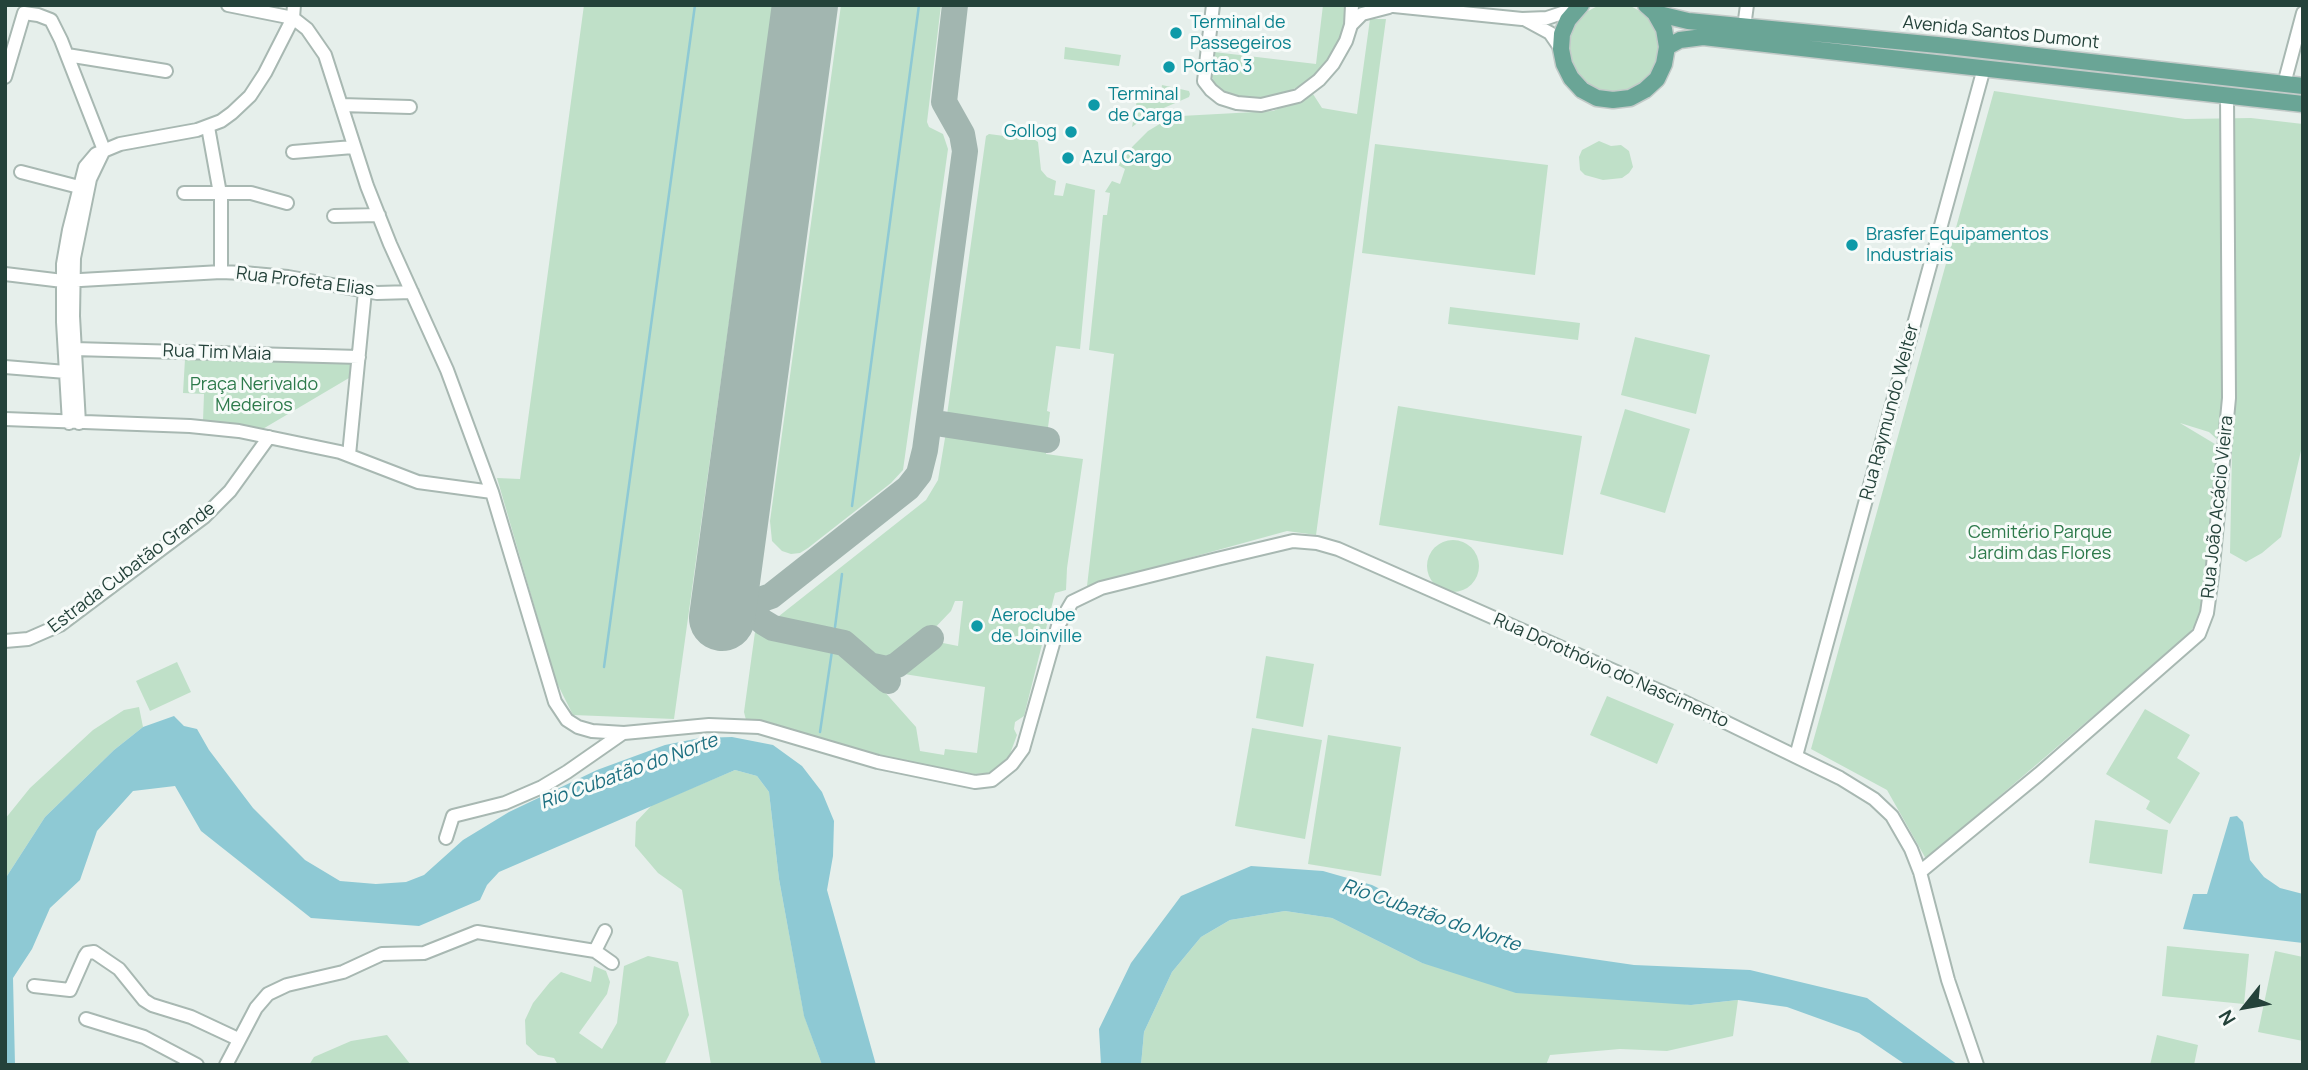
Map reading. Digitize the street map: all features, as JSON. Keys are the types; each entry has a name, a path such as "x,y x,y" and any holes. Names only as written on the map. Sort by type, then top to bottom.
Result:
{"main road":[{"path":"1580,7 1568,20 1562,34 1564,64 1571,78 1582,90 1613,100 1637,94 1657,79 1664,64 1667,47 1664,29 1650,9"},
{"name":"Avenida Santos Dumont","path":"1650,9 1679,20 1948,46 2303,86"},
{"name":"Avenida Santos Dumont","path":"1667,47 1680,40 1703,37 2303,104"},
{"path":"2176,90 2172,83 2180,72"}],"street":[{"path":"228,5 294,12 320,47 332,74 353,146 379,215 447,370 492,492 551,692 560,712 578,727 592,731 624,733"},
{"path":"1213,5 1204,81 1221,98 1237,103 1261,105 1298,96 1310,89 1339,54 1351,25 1352,5"},
{"path":"1744,27 1747,5"},
{"path":"1351,25 1362,14 1386,6 1522,19 1547,18 1580,7"},
{"path":"74,423 74,349 66,248 79,187 90,159 104,150 130,141 208,127 232,113 250,96 265,73 294,12"},
{"path":"5,76 23,13 51,20 104,150"},
{"path":"2284,83 2303,13"},
{"path":"1522,19 1550,33 1561,49"},
{"path":"67,55 166,71"},
{"name":"Rua Raymundo Welter","path":"1796,756 1984,68"},
{"name":"Rua João Acácio Vieira","path":"1920,872 2039,774 2199,634 2207,613 2212,576 2229,398 2227,95"},
{"path":"341,105 410,107"},
{"path":"208,127 220,194 221,272"},
{"path":"293,152 353,146"},
{"path":"74,423 66,372 68,281 87,191 93,170 104,150"},
{"path":"21,172 79,187"},
{"path":"184,193 258,194 287,203"},
{"path":"334,216 379,215"},
{"name":"Rua Profeta Elias","path":"5,274 68,281 221,272 288,277 365,291 412,292"},
{"path":"349,455 365,291"},
{"name":"Rua Tim Maia","path":"74,349 359,357"},
{"path":"5,367 66,372"},
{"path":"5,419 209,428 269,437 349,455 418,482 492,492"},
{"name":"Estrada Cubatão Grande","path":"5,641 39,636 60,625 204,517 230,491 269,437"},
{"name":"Rua Dorothóvio do Nascimento","path":"624,733 709,725 759,727 878,762 975,782 992,780 1012,764 1023,749 1058,626 1068,607 1076,600 1101,589 1217,559 1293,541 1317,542 1644,684 1853,785 1884,808 1906,837 1920,872 1948,980 1977,1065"},
{"path":"446,838 453,816 505,803 542,786 624,733"},
{"path":"596,951 605,931"},
{"path":"226,1065 256,1008 277,989 343,972 382,954 424,953 477,932 596,951 612,963"},
{"path":"34,986 70,990 85,956 94,952 119,969 144,1000 152,1005 191,1017 238,1039"},
{"path":"86,1019 144,1037 197,1065"}],"green space":[{"path":"1614,3 1631,6 1646,16 1656,31 1659,48 1656,65 1646,80 1631,90 1614,93 1597,90 1582,80 1572,65 1569,48 1572,31 1582,16 1597,6"},
{"path":"584,5 773,5 674,719 573,715 556,681 497,478 520,479"},
{"path":"841,5 941,5 927,122 929,127 943,134 948,149 903,470 891,483 808,548 791,554 782,551 772,541 770,521"},
{"path":"1323,5 1347,5 1344,28 1339,45 1308,82 1285,93 1265,98 1235,96 1216,87 1212,77 1214,52 1316,64"},
{"path":"1370,19 1386,19 1316,535 1287,531 1087,586 1114,354 1089,350 1103,215 1107,215 1110,193 1105,192 1112,181 1120,184 1125,169 1118,165 1148,131 1181,116 1273,111 1313,94 1322,108 1357,114"},
{"path":"1065,47 1121,55 1119,66 1064,59"},
{"path":"1162,85 1189,91 1189,97 1150,114 1132,127 1139,89 1161,92"},
{"name":"Cemitério Parque Jardim das Flores","path":"1994,91 2185,119 2251,118 2303,124 2303,442 2281,537 2246,562 2230,553 2232,453 2209,432 2180,423 2220,447 2201,608 2195,625 2188,635 1926,859 1887,790 1811,749"},
{"path":"989,134 1038,142 1041,170 1056,181 1054,195 1063,196 1066,183 1095,190 1080,349 1056,346 1047,411 1050,412 1047,435 951,419 947,415 986,136"},
{"path":"1599,141 1611,146 1621,145 1629,151 1633,167 1629,173 1622,178 1603,180 1585,175 1580,170 1579,157 1582,150"},
{"path":"1375,144 1548,165 1535,275 1362,253"},
{"path":"1450,307 1580,323 1578,340 1448,324"},
{"path":"1635,337 1710,355 1696,414 1621,395"},
{"name":"Praça Nerivaldo Medeiros","path":"185,359 351,364 349,378 261,430 203,421 204,394 183,393"},
{"path":"1398,406 1582,436 1563,555 1379,525"},
{"path":"1625,409 1690,429 1665,513 1600,494"},
{"path":"946,432 1046,445 1046,454 1083,459 1066,590 1055,593 1024,716 1015,722 1017,735 1010,754 1001,766 990,773 974,774 865,753 769,723 746,720 744,712 755,632 834,647 850,653 916,727 920,751 944,755 945,749 977,753 985,687 898,673 933,641 958,646 963,601 955,601 951,611 929,634 899,658 889,662 874,658 857,642 841,634 774,620 926,500 938,480"},
{"path":"1453,540 1472,547 1479,566 1472,585 1453,592 1434,585 1427,566 1434,547"},
{"path":"1266,656 1314,664 1303,727 1256,718"},
{"path":"177,662 191,692 150,711 136,681"},
{"path":"1607,696 1674,724 1657,764 1590,735"},
{"path":"139,707 143,727 114,750 45,817 5,879 5,819 30,788 93,730 124,710"},
{"path":"2145,709 2190,735 2177,758 2200,773 2170,824 2146,809 2150,801 2106,774"},
{"path":"1252,728 1322,740 1305,839 1235,826"},
{"path":"1328,735 1401,747 1381,876 1308,864"},
{"path":"735,770 757,776 769,792 779,879 804,1015 822,1065 711,1065 682,890 658,873 635,846 636,822 652,805"},
{"path":"2095,820 2168,830 2162,874 2089,863"},
{"path":"1285,911 1332,918 1422,963 1691,1005 1738,1000 1733,1036 1667,1051 1620,1049 1550,1055 1546,1065 1141,1065 1144,1032 1172,972 1201,937 1230,920"},
{"path":"2167,946 2249,954 2244,1004 2162,996"},
{"path":"2275,951 2303,957 2303,1041 2258,1032"},
{"path":"648,956 678,962 689,1015 664,1065 558,1065 554,1058 538,1055 526,1044 525,1020 533,1003 550,982 561,972 591,982 594,966 606,971 610,982 607,994 579,1033 602,1049 617,1023 624,966"},
{"path":"387,1035 411,1065 309,1065 314,1057 351,1041"},
{"path":"2157,1035 2198,1045 2194,1065 2150,1065"}],"water":[{"name":"Rio Cubatão do Norte","path":"174,716 184,726 197,729 209,750 253,808 305,860 340,881 376,884 406,882 424,875 463,840 509,812 597,770 665,745 700,738 732,737 773,745 802,766 822,792 834,821 833,856 827,890 876,1065 822,1065 804,1016 779,879 769,792 757,776 735,770 499,872 487,885 480,900 419,926 311,918 201,831 175,786 133,791 97,831 80,880 50,908 32,949 13,978 15,1065 5,1065 5,879 45,817 114,750 143,727"},
{"path":"2237,816 2243,822 2250,860 2264,877 2280,888 2303,894 2303,943 2183,929 2193,894 2207,894 2230,817"},
{"name":"Rio Cubatão do Norte","path":"1251,866 1323,871 1372,885 1490,944 1634,965 1750,970 1867,998 1958,1065 1906,1065 1859,1033 1787,1007 1738,1000 1691,1005 1516,993 1422,963 1332,918 1285,911 1230,920 1201,937 1172,972 1144,1032 1141,1065 1101,1065 1099,1029 1131,963 1181,896"}],"waterway":[{"path":"604,667 695,5"},
{"path":"852,506 919,5"},
{"path":"835,627 842,574"},
{"path":"820,732 832,651"}],"taxiway":[{"path":"728,573 729,585 734,594 743,601 751,603 771,596 908,488 919,474 925,450 965,151 962,134 944,102 955,5"},
{"path":"929,422 1047,440"},
{"path":"735,596 773,628 844,643 888,681"},
{"path":"873,666 887,669 897,665 931,638"}],"runway":[{"path":"722,618 805,5"}],"place":[{"name":"Terminal de Passegeiros","path":"1176,33"},
{"name":"Portão 3","path":"1169,67"},
{"name":"Terminal de Carga","path":"1094,105"},
{"name":"Gollog","path":"1071,132"},
{"name":"Azul Cargo","path":"1068,158"},
{"name":"Brasfer Equipamentos Industriais","path":"1852,245"},
{"name":"Aeroclube de Joinville","path":"977,626"}]}
